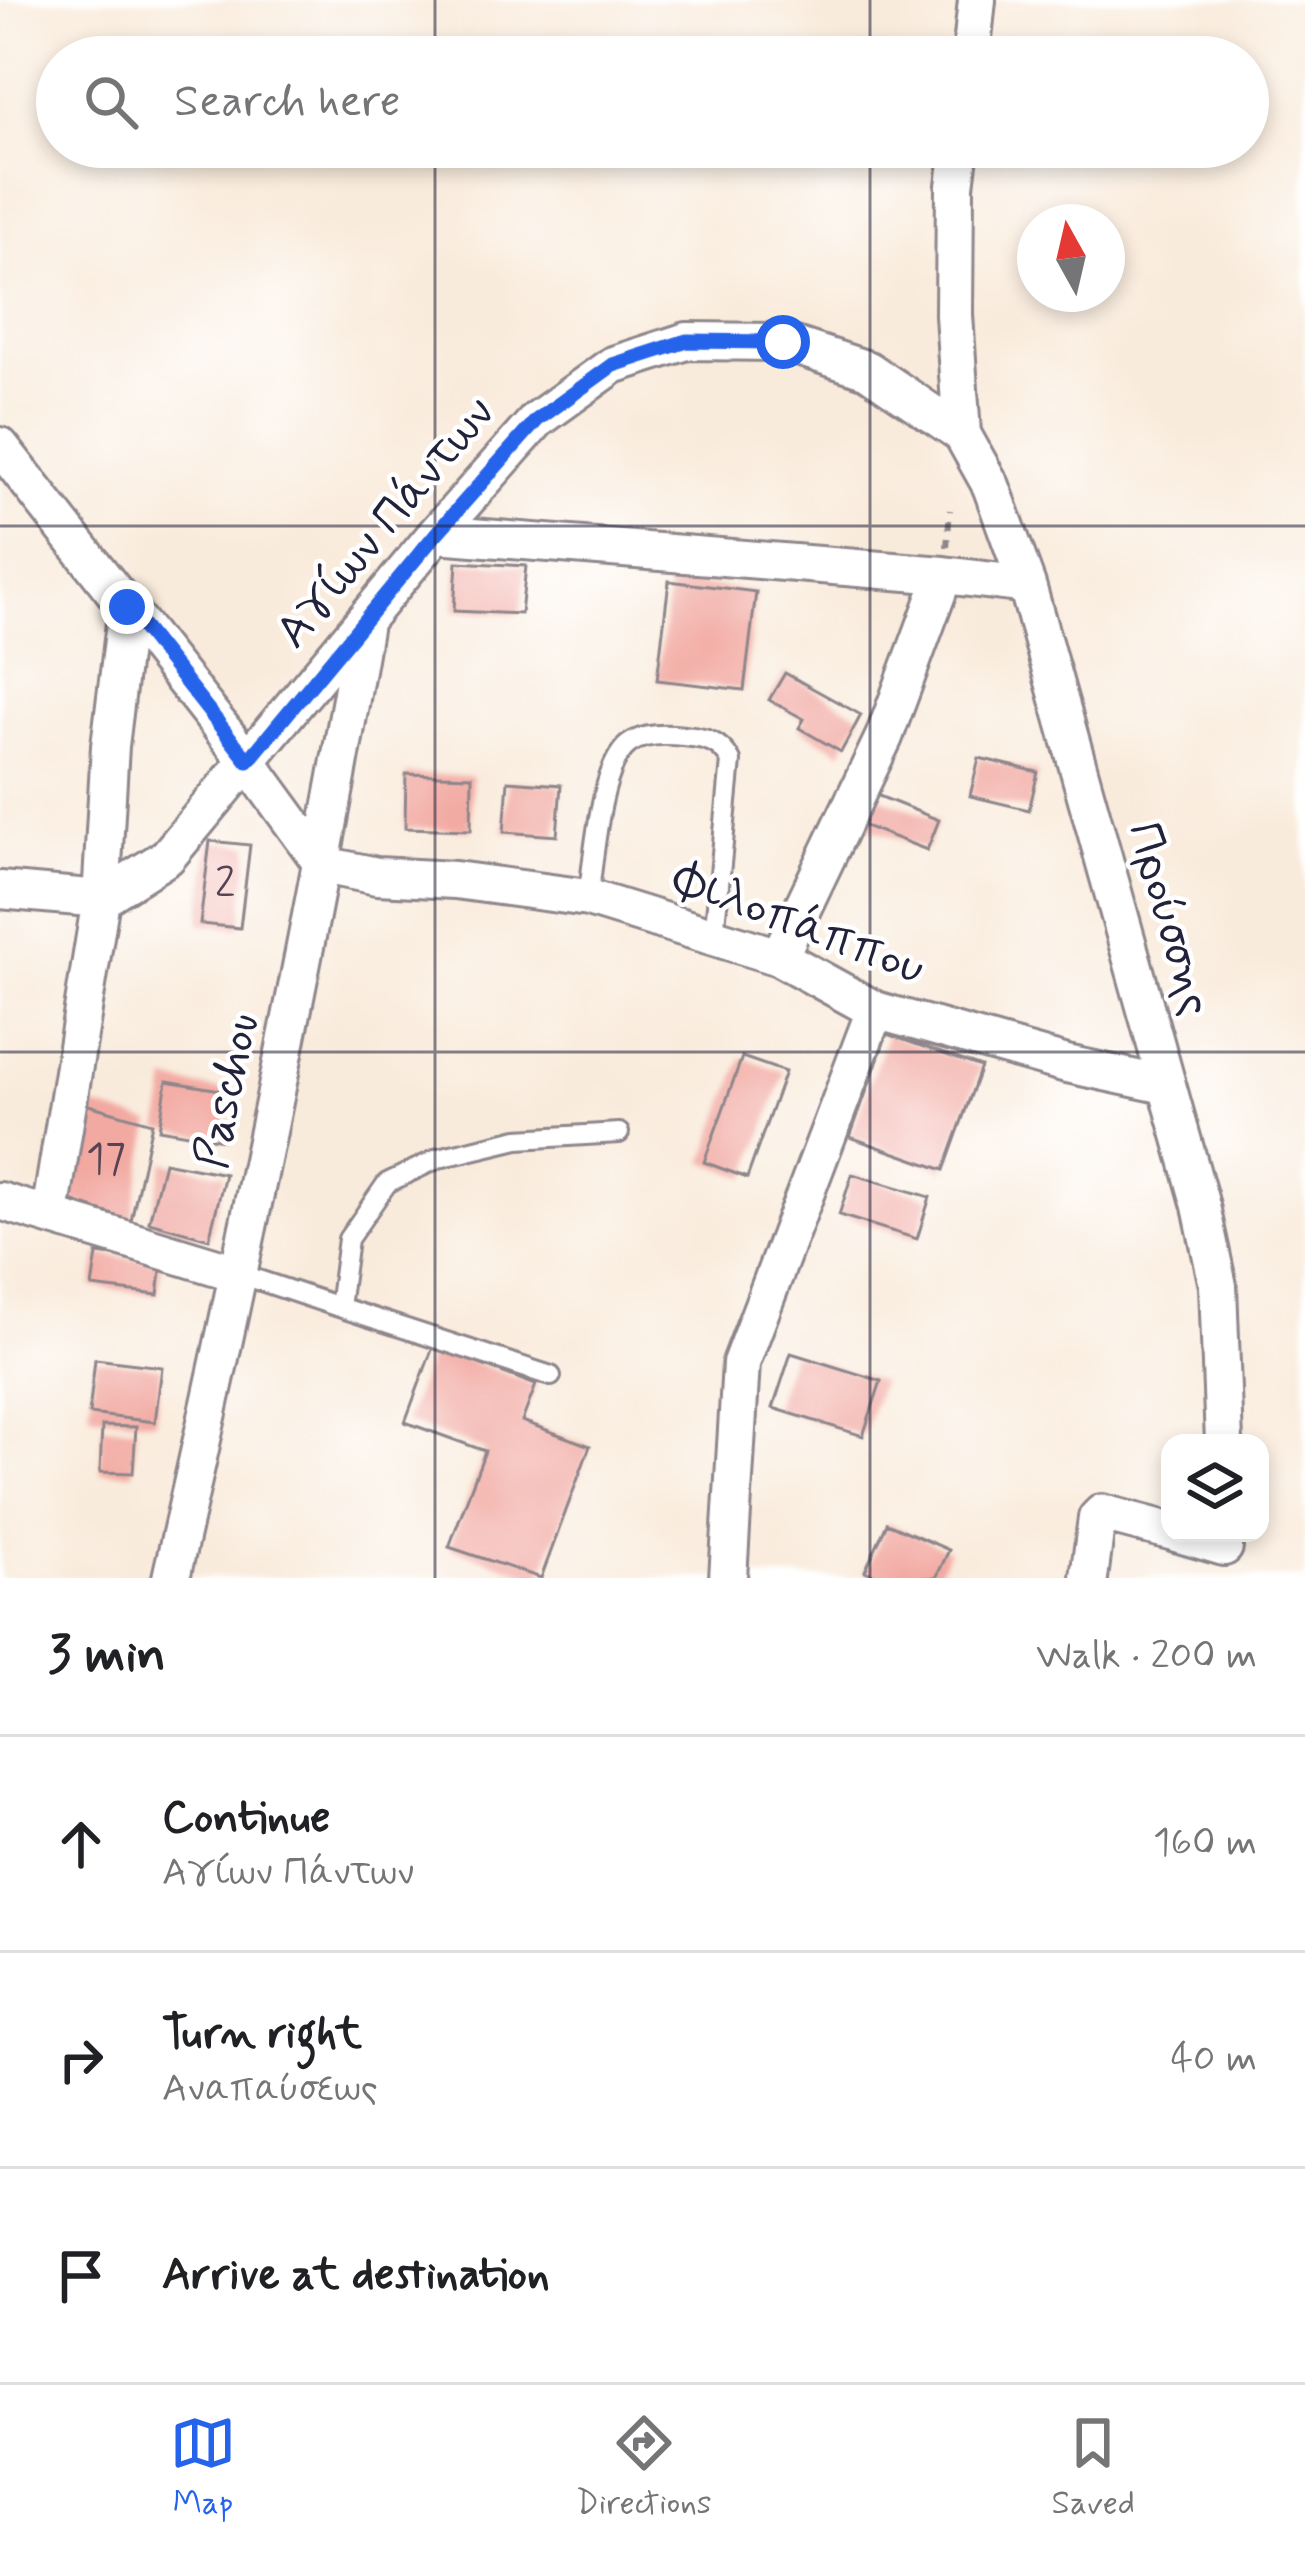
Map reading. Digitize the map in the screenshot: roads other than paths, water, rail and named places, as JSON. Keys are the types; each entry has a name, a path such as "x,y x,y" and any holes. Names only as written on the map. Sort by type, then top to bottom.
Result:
{"street":[{"path":"973,36 976,0"},
{"path":"957,168 954,316 962,434"},
{"name":"Αγίων Πάντων","path":"101,898 166,857 537,420 613,365 687,341 783,342 868,370 962,434"},
{"name":"Προύσσης","path":"962,434 991,486 1027,585 1201,1206 1218,1286 1224,1434"},
{"path":"0,446 248,761 323,865"},
{"path":"436,534 1027,585"},
{"path":"778,956 884,737 944,575"},
{"path":"50,1214 101,898 110,746 127,607"},
{"name":"Paschou","path":"171,1578 323,865 364,621"},
{"name":"Φιλοπάππου","path":"323,865 377,876 455,880 588,898 778,956 875,1010 1066,1064 1166,1085"},
{"path":"0,890 101,898"},
{"path":"728,1578 741,1363 875,1010"},
{"path":"0,1201 239,1274"},
{"path":"1090,1578 1097,1518 1102,1513 1161,1529"}],"lane":[{"path":"588,898 611,764 631,742 659,734 707,738 724,748 730,761 714,936"},
{"path":"339,1307 348,1239 387,1183 439,1158 518,1139 620,1133"},
{"path":"239,1274 551,1376"}]}
